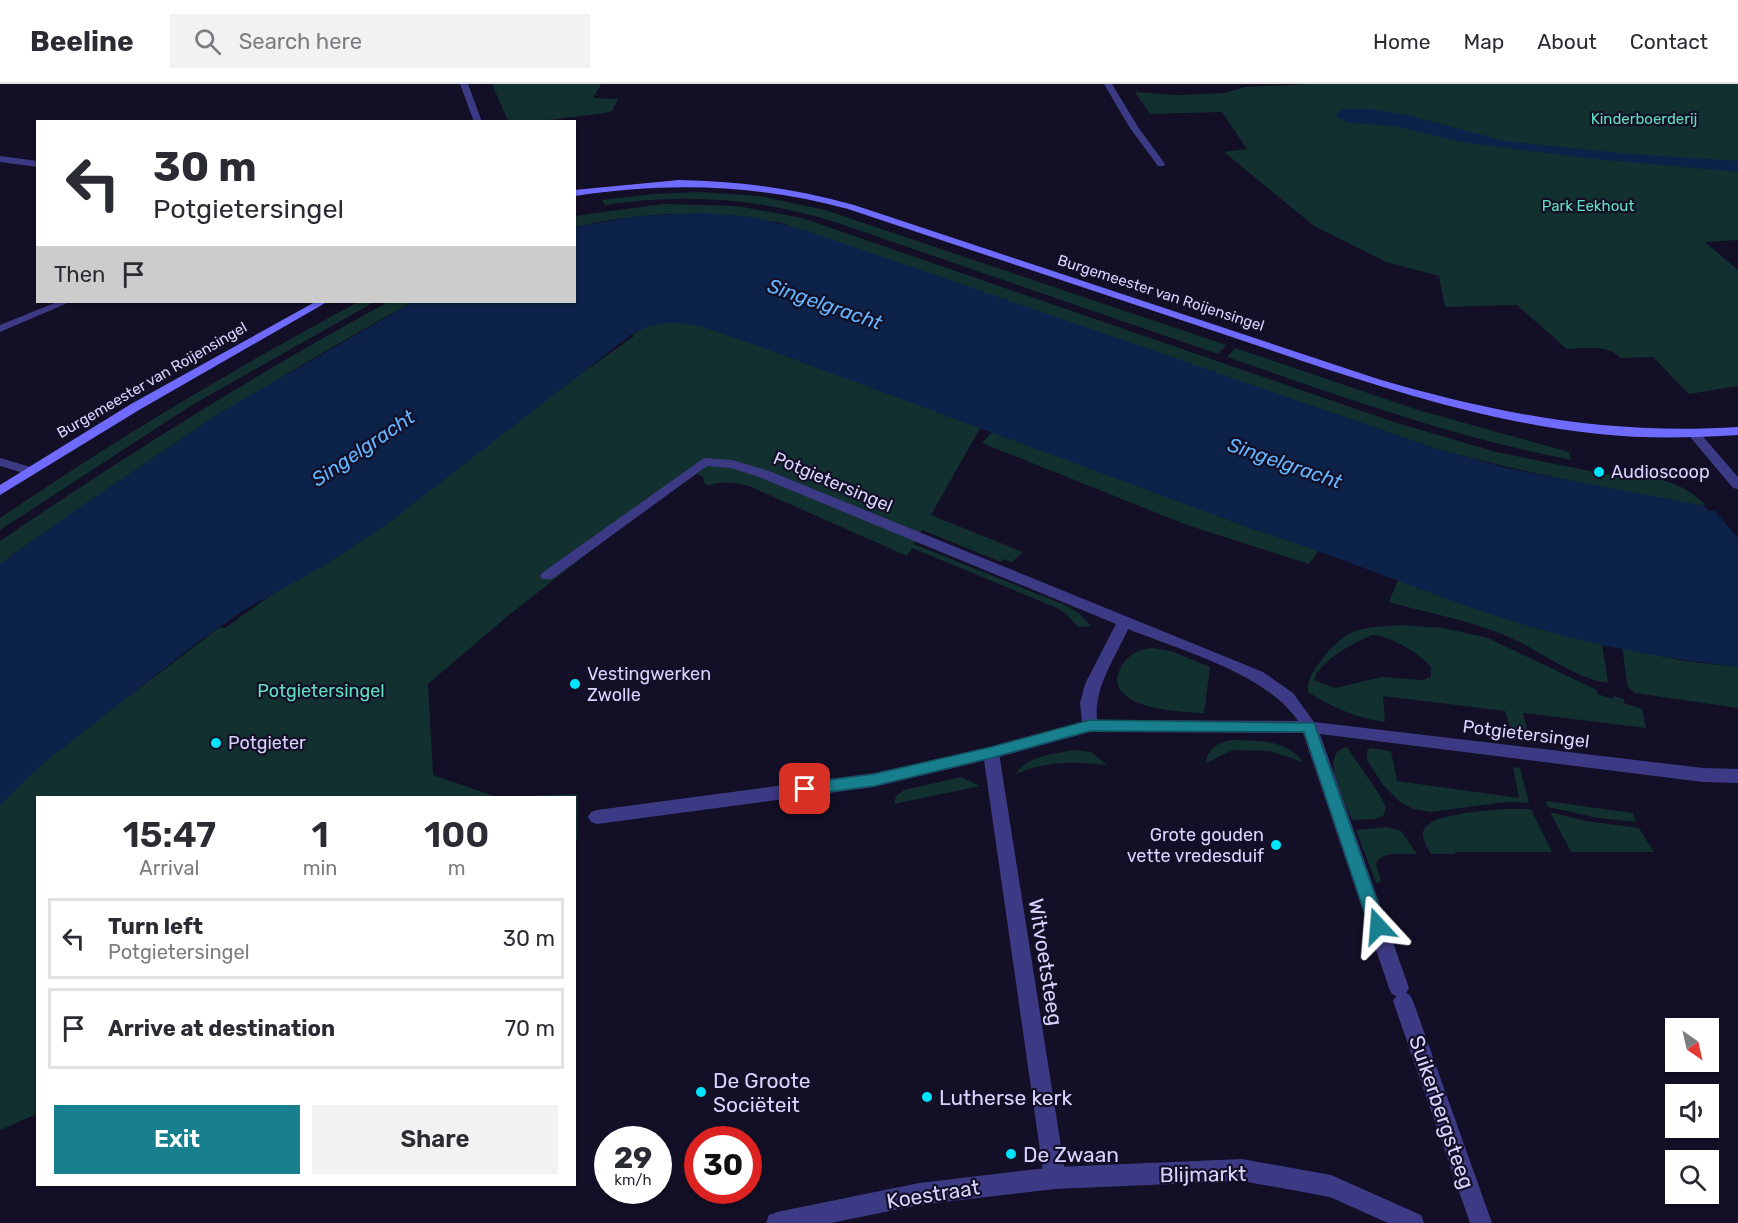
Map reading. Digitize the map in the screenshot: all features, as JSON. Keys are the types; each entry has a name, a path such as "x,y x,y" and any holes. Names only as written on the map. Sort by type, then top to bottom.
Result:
{"main road":[{"name":"Burgemeester van Roijensingel","path":"576,193 691,182 738,184 795,192 851,207 1363,377 1449,403 1485,412 1586,428 1651,435 1695,435 1738,431"},
{"name":"Burgemeester van Roijensingel","path":"0,491 135,407 320,303"}],"street":[{"path":"464,84 477,120"},
{"path":"1108,84 1134,128 1161,164"},
{"path":"0,159 36,164"},
{"path":"0,329 63,303"},
{"path":"1695,435 1738,484"},
{"path":"0,462 30,471"},
{"name":"Potgietersingel","path":"547,576 704,462 732,464 764,474 1258,676 1282,691 1302,713 1309,727"},
{"path":"1090,726 1088,703 1093,684 1110,655 1124,622"},
{"name":"Potgietersingel","path":"597,817 874,780 991,753 1090,726 1309,727 1702,775 1738,776"},
{"name":"Suikerbergsteeg","path":"1309,727 1481,1223"},
{"name":"Witvoetsteeg","path":"991,753 1056,1178"},
{"name":"Blijmarkt","path":"1056,1178 1242,1170 1331,1186 1413,1223"},
{"name":"Koestraat","path":"777,1223 919,1194 1056,1178"}],"green space":[{"path":"492,84 601,84 593,98 618,99 612,111 605,113 550,120 508,120"},
{"name":"Park Eekhout","path":"1312,84 1738,84 1738,240 1705,242 1738,270 1738,386 1689,394 1653,357 1621,358 1603,349 1567,349 1517,305 1445,307 1439,276 1386,262 1314,226 1224,152 1247,149 1222,112 1150,114 1135,92 1176,95 1225,93 1245,87"},
{"path":"700,192 760,196 825,210 1226,345 1218,354 806,214 721,200 664,199 605,205 602,200"},
{"path":"663,204 737,206 802,218 1394,422 1496,452 1601,475 1660,480 1682,488 1705,504 1704,506 1637,494 1503,466 1437,449 781,223 729,215 678,214 626,218 576,227 576,216"},
{"path":"356,303 372,303 192,405 0,530 0,518 132,432 266,352"},
{"path":"386,303 411,303 306,362 202,427 100,494 0,564 0,541 191,417"},
{"name":"Potgietersingel","path":"673,317 699,319 983,423 931,515 1023,552 1012,562 1004,559 1001,562 922,530 914,544 1065,605 1079,613 1091,626 1078,627 1057,608 912,548 907,556 749,486 723,483 708,486 704,483 703,476 690,473 509,615 428,684 433,775 494,796 36,796 36,1114 0,1130 0,789 120,703 220,627 225,628 634,336 632,334 650,324"},
{"path":"1235,348 1418,410 1569,452 1571,460 1483,440 1354,401 1227,357"},
{"path":"993,431 1247,527 1319,550 1309,564 1187,525 982,443"},
{"path":"1398,580 1499,615 1602,644 1608,683 1581,675 1517,641 1490,630 1389,602"},
{"path":"1387,626 1443,628 1488,638 1597,690 1597,694 1613,699 1614,696 1624,699 1624,703 1642,709 1646,728 1523,713 1530,741 1514,740 1505,711 1383,696 1385,722 1345,712 1308,692 1312,673 1338,642 1354,631","holes":["1372,635 1404,646 1420,657 1431,667 1431,677 1422,680 1382,677 1335,688 1314,680 1323,666 1338,653"]},
{"path":"1152,648 1171,651 1210,667 1204,713 1166,710 1138,703 1127,697 1120,689 1117,678 1125,661 1134,653"},
{"path":"1622,648 1684,661 1738,667 1738,708 1635,693 1628,687"},
{"path":"1262,741 1280,745 1296,754 1303,762 1270,751 1233,750 1206,763 1211,750 1223,742"},
{"path":"1347,747 1381,797 1386,808 1383,816 1374,819 1352,820 1339,791 1334,768 1334,759 1338,751"},
{"path":"1370,748 1391,751 1397,781 1519,798 1513,767 1520,768 1529,803 1506,802 1430,812 1413,809 1399,801 1383,785 1367,760 1367,751"},
{"path":"1074,750 1091,752 1107,765 1049,764 1016,774 1034,759"},
{"path":"961,777 980,786 894,804 896,796 904,790"},
{"name":"Potgietersingel","path":"578,794 577,840 576,796 524,796"},
{"path":"1546,801 1633,813 1636,822 1598,818 1548,807"},
{"path":"1504,809 1531,809 1552,852 1431,854 1425,843 1423,832 1435,821 1459,814"},
{"path":"1550,812 1586,821 1639,828 1654,852 1571,852"},
{"path":"1387,827 1401,831 1417,854 1384,856 1376,863 1381,882 1376,883 1356,830"}],"water":[{"path":"1343,109 1371,109 1407,115 1505,141 1629,154 1738,161 1738,172 1585,158 1461,142 1395,126 1350,123 1336,115"},
{"name":"Singelgracht","path":"704,213 753,217 805,230 1437,449 1507,468 1704,506 1709,511 1738,510 1738,667 1608,646 1496,616 1247,527 724,334 694,325 663,323 632,334 386,525 325,565 244,610 198,642 40,766 0,805 0,564 223,411 411,303 576,303 576,227 636,216"}],"pier":[{"path":"1738,507 1738,538 1712,508"}],"place":[{"name":"Audioscoop","path":"1599,472"},
{"name":"Vestingwerken Zwolle","path":"575,684"},
{"name":"Potgieter","path":"216,743"},
{"name":"Grote gouden vette vredesduif","path":"1276,845"},
{"name":"De Groote Sociëteit","path":"701,1092"},
{"name":"Lutherse kerk","path":"927,1097"},
{"name":"De Zwaan","path":"1011,1154"}],"route":[{"path":"805,789 874,780 991,753 1090,726 1309,727 1378,926"}],"park label":[{"name":"Kinderboerderij","path":"1644,119"}]}
